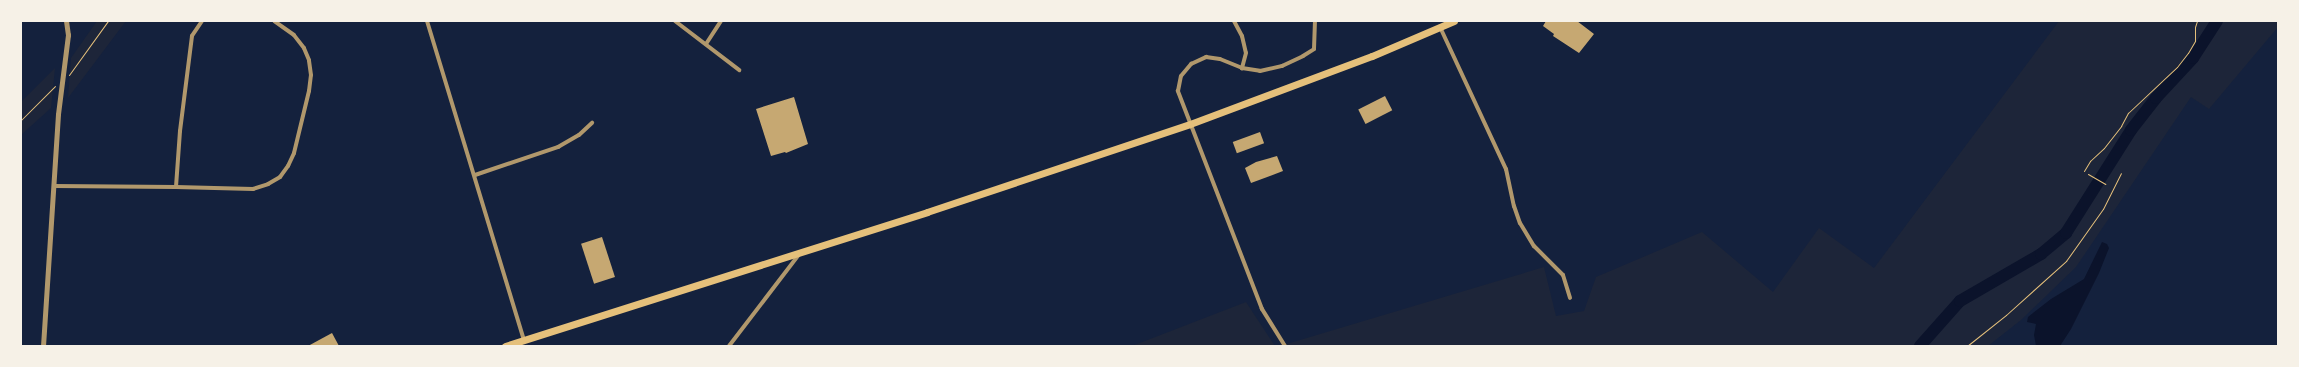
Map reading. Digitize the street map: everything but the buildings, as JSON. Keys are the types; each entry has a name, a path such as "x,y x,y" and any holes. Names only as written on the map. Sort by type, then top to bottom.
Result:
{"main road":[{"path":"505,346 800,252 1190,124 1372,56 1454,21"}],"street":[{"path":"42,346 58,114 68,35 66,21"},
{"path":"176,186 180,131 192,36 202,21"},
{"path":"54,186 176,186 253,189 268,184 280,177 288,166 296,145 311,75 310,60 304,48 294,35 274,21"},
{"path":"427,21 524,340"},
{"path":"675,21 739,70"},
{"path":"706,44 721,21"},
{"path":"1234,21 1242,36 1246,53 1242,68"},
{"path":"1285,346 1262,309 1178,91 1181,76 1191,64 1206,58 1220,59 1242,68 1260,71 1282,66 1303,56 1314,49 1315,21"},
{"path":"1440,27 1506,169 1520,224 1534,246 1563,275 1570,298"},
{"path":"475,175 558,147 579,135 592,123"},
{"path":"729,346 800,252"}],"path":[{"path":"69,76 108,21"},
{"path":"2084,171 2090,161 2104,148 2121,126 2128,113 2188,53 2195,42 2195,27 2197,21"},
{"path":"21,120 57,85"},
{"path":"1967,346 2006,315 2066,261 2103,209 2121,173"},
{"path":"2088,174 2105,184"}],"shaded area":[{"path":"97,21 126,21 68,98 71,58"},
{"path":"2059,21 2278,21 2278,27 2209,109 2191,97 2076,267 2021,320 1988,346 1280,346 1544,267 1556,316 1584,311 1596,277 1702,232 1773,292 1819,228 1874,268"},
{"path":"55,68 51,108 21,135 21,102"},
{"path":"2102,242 2107,244 2109,248 2099,273 2071,329 2060,346 2036,346 2034,335 2036,324 2027,322 2028,317 2051,299 2084,279"},
{"path":"1246,302 1275,346 1132,346"}],"waterway":[{"path":"1920,346 1960,301 2041,254 2066,233 2131,130 2156,98 2193,58 2217,21"}]}
